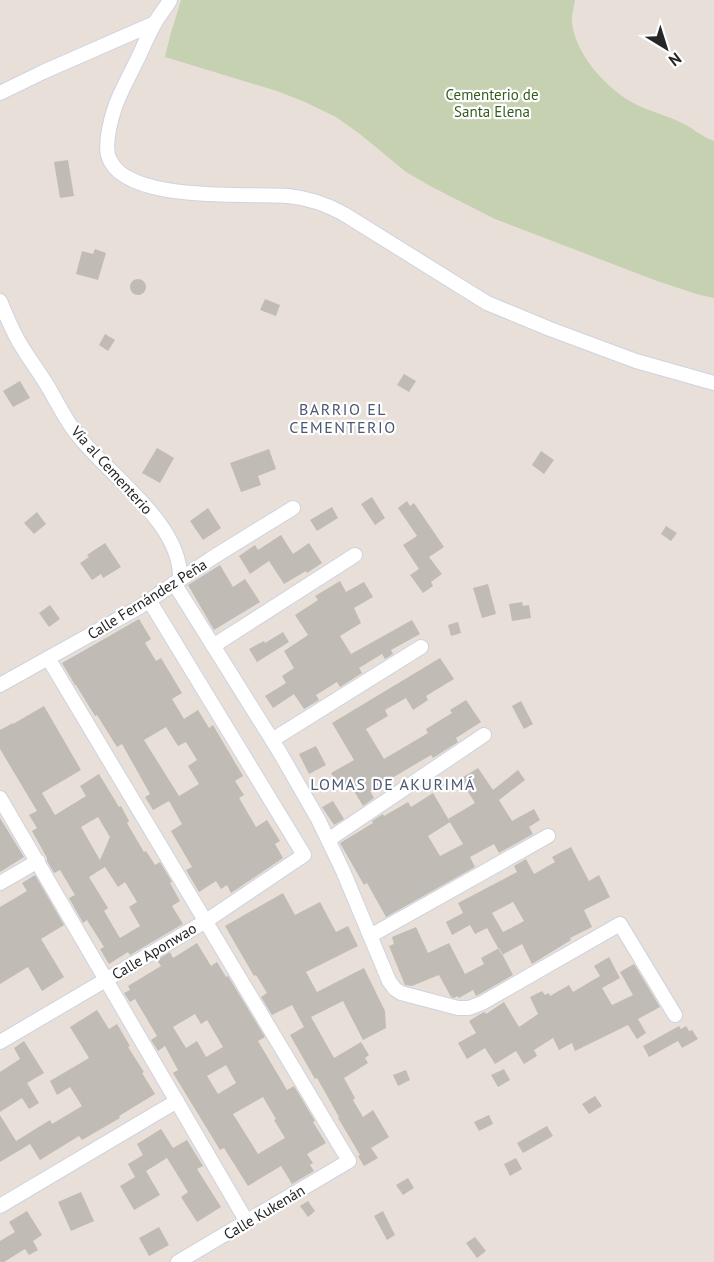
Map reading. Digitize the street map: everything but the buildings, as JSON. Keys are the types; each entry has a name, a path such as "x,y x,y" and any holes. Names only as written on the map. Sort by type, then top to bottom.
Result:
{"street":[{"path":"170,0 155,23 122,89 114,108 110,127 108,156 113,164 133,181 164,190 195,194 288,196 319,202 344,214 487,303 636,361 714,383"},
{"path":"0,93 155,23"},
{"name":"Vía al Cementerio","path":"0,301 22,348 73,430 99,460 143,503 169,538 180,568 177,581"},
{"name":"Calle Fernández Peña","path":"0,685 149,600 292,508"},
{"path":"213,646 356,555"},
{"path":"177,581 213,646 318,819 389,981 395,989 401,993 458,1008 469,1008 482,1003 620,924 675,1015"},
{"name":"Calle Aponwao","path":"0,1042 206,921 304,855 149,600"},
{"path":"272,740 421,647"},
{"path":"48,658 206,921"},
{"path":"328,840 484,735"},
{"path":"0,798 247,1222"},
{"path":"370,936 548,836"},
{"path":"0,883 38,861"},
{"name":"Calle Kukenán","path":"178,1262 349,1161 206,921"},
{"path":"0,1206 177,1101"}],"green space":[{"name":"Cementerio de Santa Elena","path":"181,0 575,0 572,20 575,35 580,48 596,72 616,92 628,100 686,125 714,141 714,298 657,281 495,219 406,172 336,117 277,91 165,57"}],"district":[{"name":"BARRIO EL CEMENTERIO","path":"343,418"},
{"name":"LOMAS DE AKURIMÁ","path":"393,784"}]}
